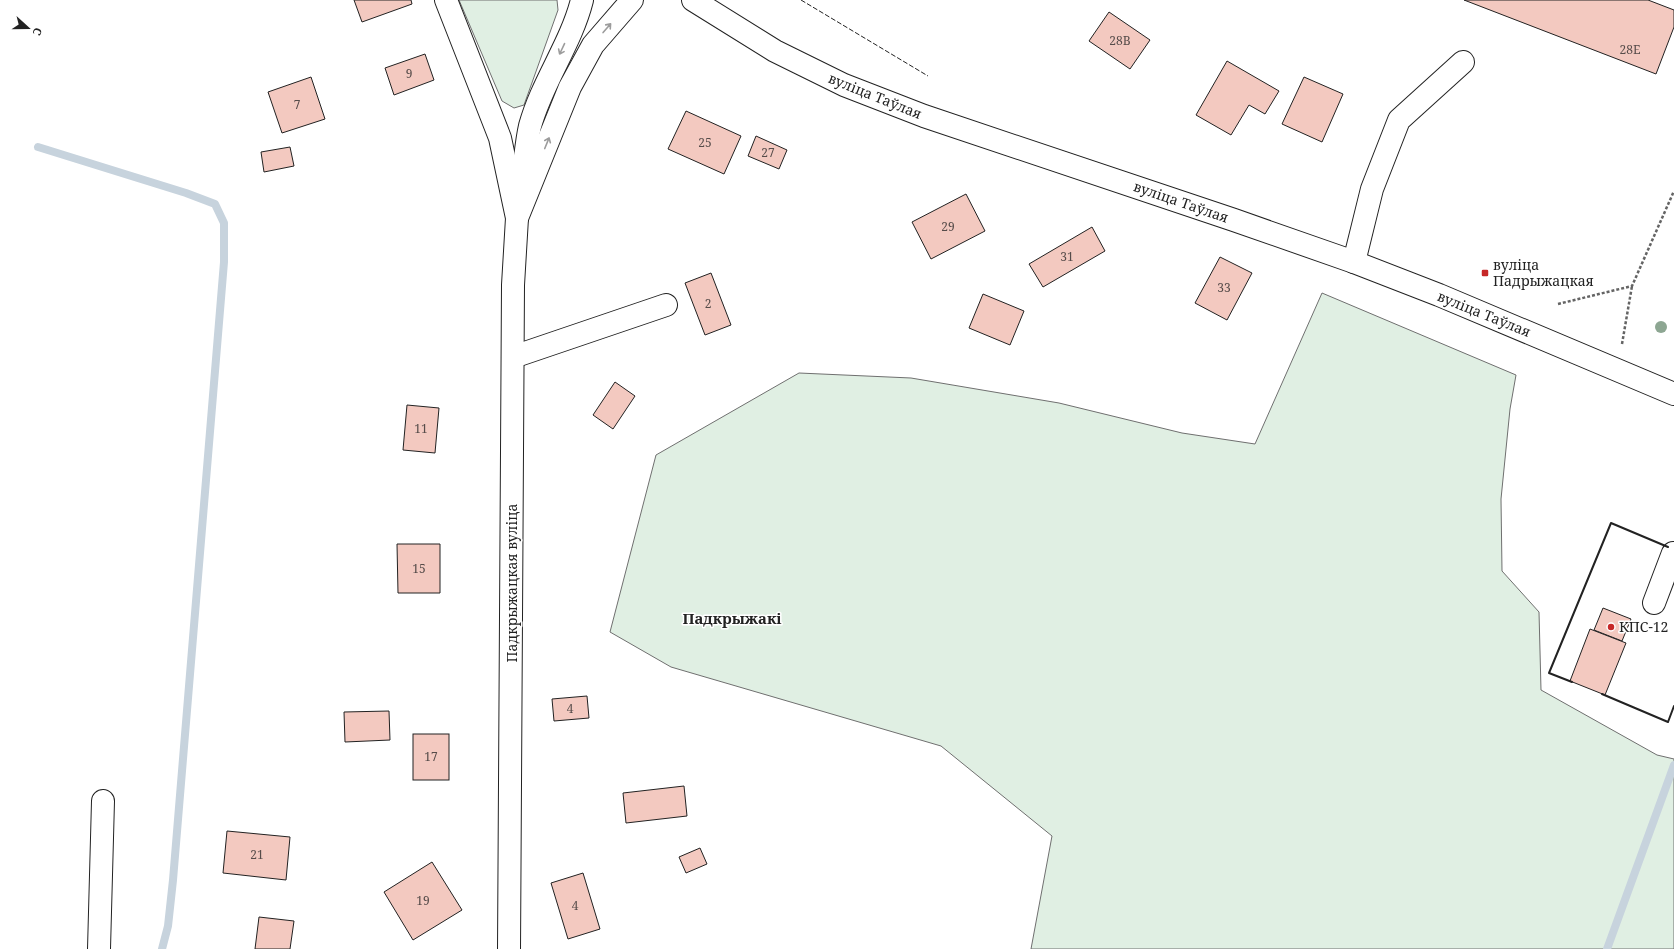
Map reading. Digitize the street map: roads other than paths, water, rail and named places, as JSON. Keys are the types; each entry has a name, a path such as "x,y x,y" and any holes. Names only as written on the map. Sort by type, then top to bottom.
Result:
{"main road":[{"path":"446,0 500,138 517,218"},
{"path":"517,218 530,126 555,64 579,13 582,0"},
{"path":"517,218 570,87 593,45 632,0"},
{"name":"вуліца Таўлая","path":"693,0 775,51 844,85 924,116 1227,217 1354,262 1462,305 1674,394"},
{"path":"1354,262 1372,189 1399,120 1463,62"},
{"name":"Падкрыжацкая вуліца","path":"508,949 513,285 517,218"},
{"path":"513,357 666,305"},
{"path":"1654,603 1673,553"},
{"path":"99,949 103,801"}],"waterway":[{"path":"38,147 186,193 215,204 224,223 224,262 173,880 168,926 162,949"},
{"path":"1607,949 1674,765"}],"place":[{"name":"вуліца Падрыжацкая","path":"1485,273"},
{"name":"КПС-12","path":"1611,627"}],"district":[{"name":"Падкрыжакі","path":"732,619"}]}
